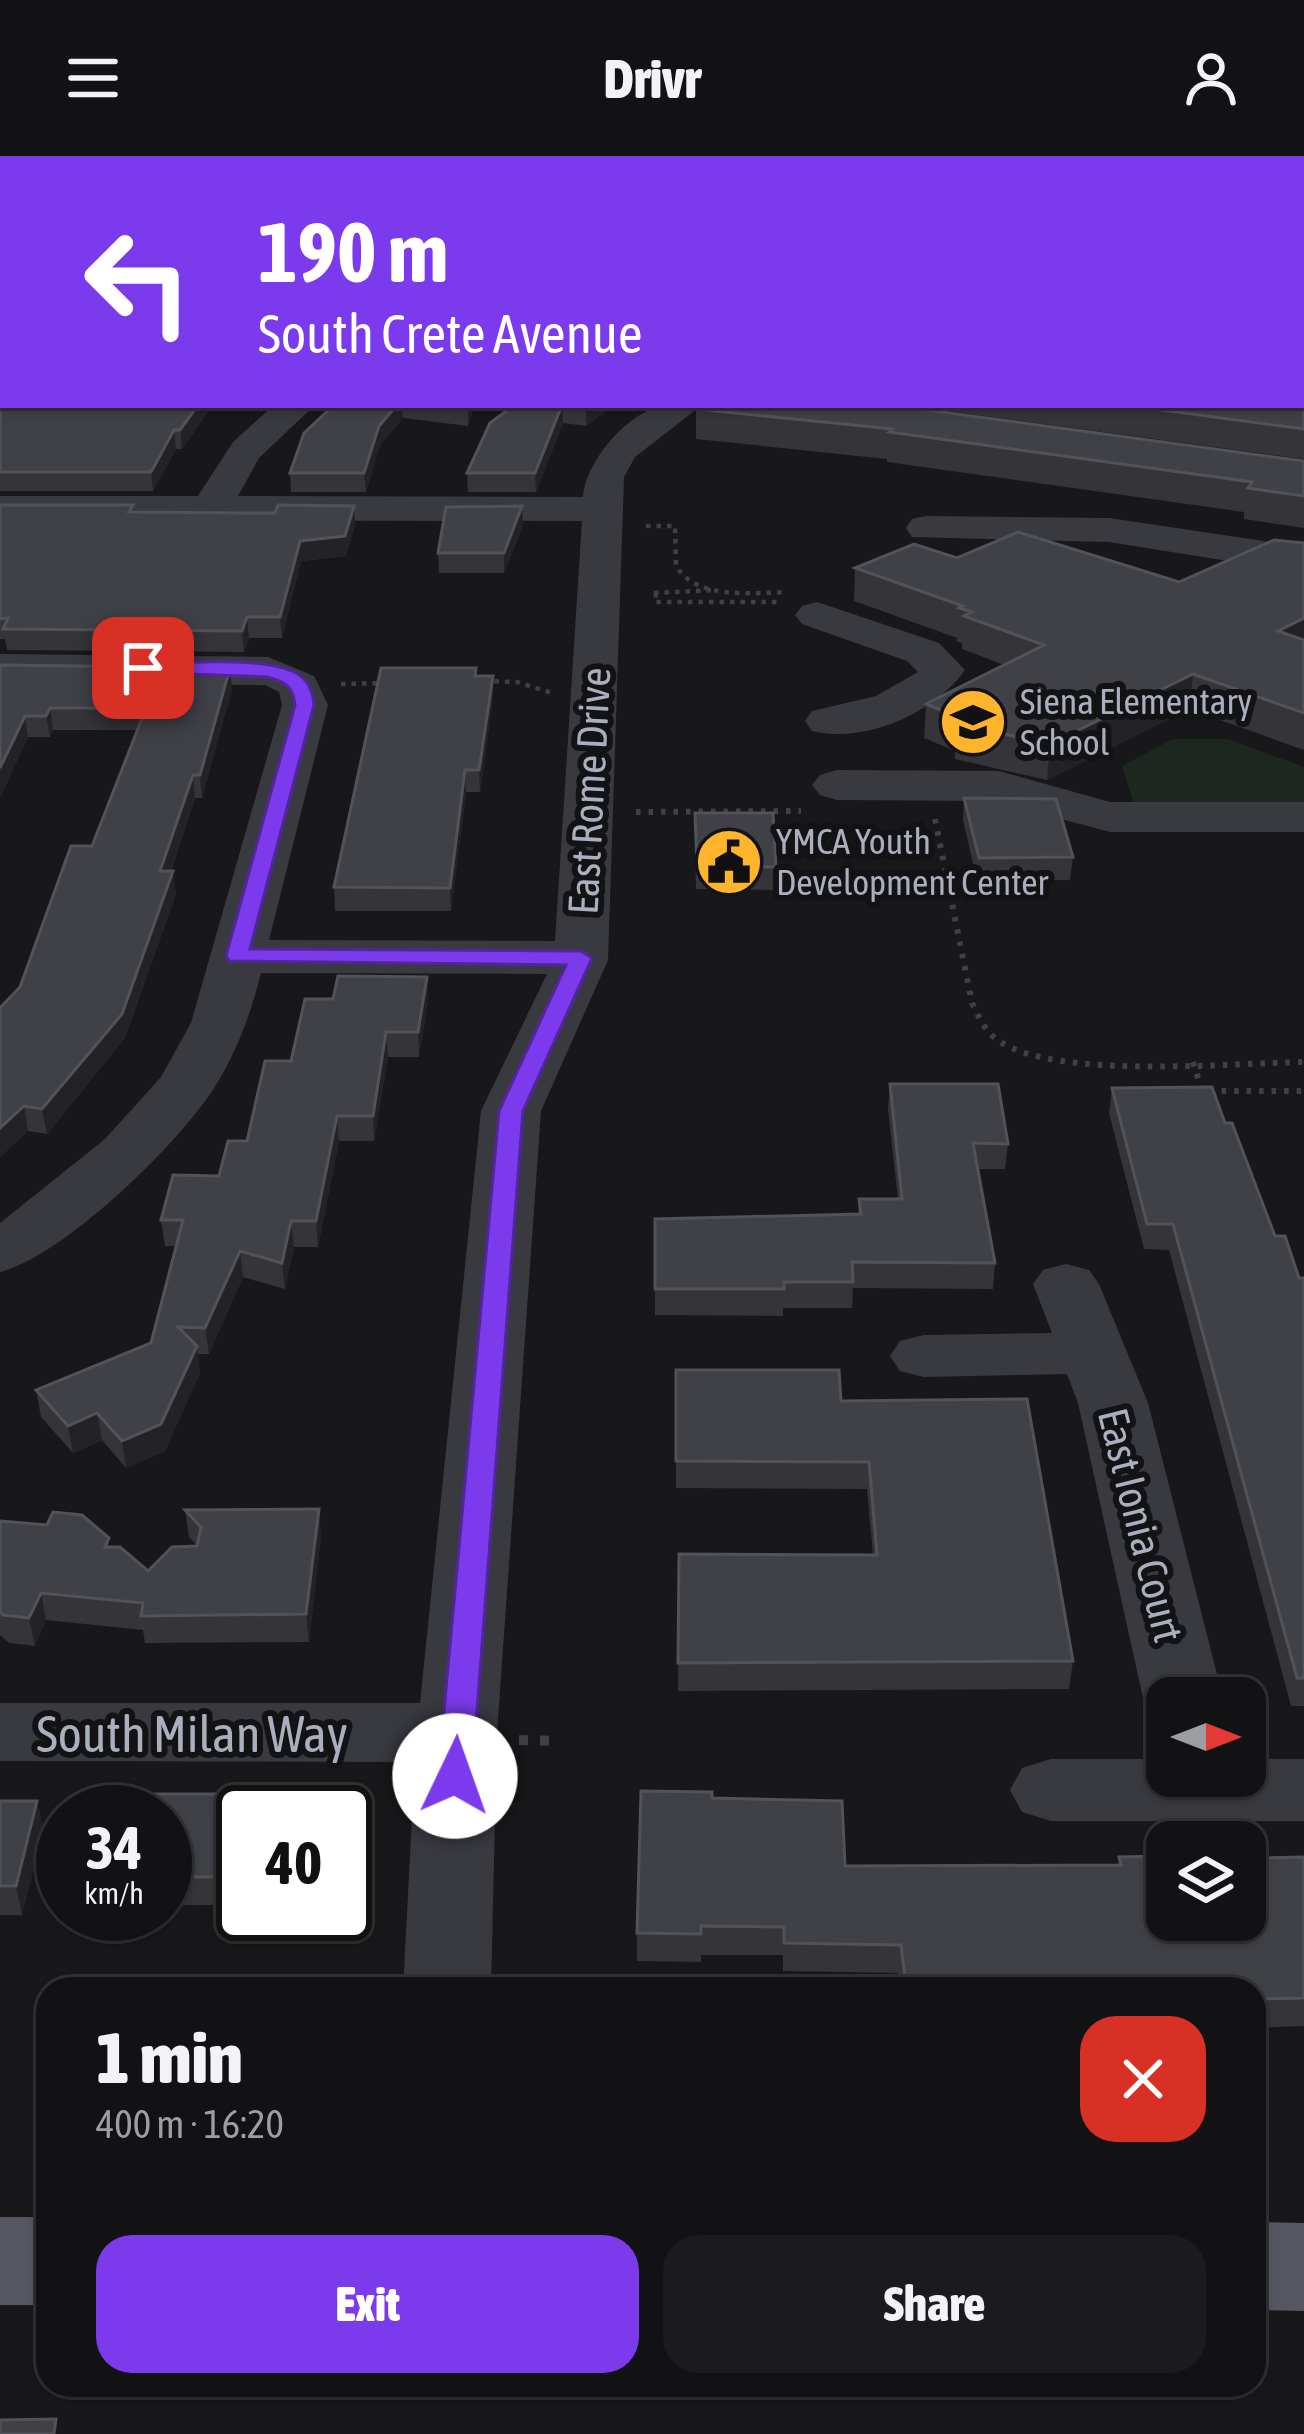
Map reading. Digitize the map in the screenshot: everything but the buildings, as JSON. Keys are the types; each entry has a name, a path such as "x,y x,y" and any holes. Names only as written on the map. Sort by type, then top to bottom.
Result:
{"main road":[{"path":"0,2261 36,2261"},
{"path":"1266,2266 1304,2266"}],"street":[{"path":"213,508 230,466 258,434 293,408"},
{"name":"East Rome Drive","path":"449,1977 487,1737 511,1111 581,958 618,517 604,477 620,450 680,408"},
{"path":"0,508 618,517"},
{"path":"926,529 1109,530 1304,560"},
{"path":"801,603 923,652 942,670 924,690 866,716 829,722"},
{"path":"0,668 239,668 316,681"},
{"path":"0,1252 113,1164 185,1085 220,1023 305,705 303,690 316,681"},
{"path":"827,798 928,786 999,786 1110,818 1304,818"},
{"path":"237,956 581,958"},
{"name":"East Ionia Court","path":"1066,1284 1113,1403 1179,1677"},
{"name":"East Ionia Court","path":"924,1357 1093,1353"},
{"name":"South Milan Way","path":"0,1732 487,1737"},
{"path":"1051,1790 1146,1786"},
{"path":"1266,1787 1304,1790"}],"path":[{"path":"618,517 675,526 679,573 717,590"},
{"path":"634,593 717,590 801,603"},
{"path":"656,593 655,602 801,603"},
{"path":"316,681 386,683"},
{"path":"476,681 517,682 559,696"},
{"path":"928,786 972,1003 982,1027 1002,1044 1031,1055 1072,1061 1304,1062"},
{"path":"634,812 827,798"},
{"path":"1193,1062 1202,1091 1304,1091"},
{"path":"487,1737 554,1741"}],"shaded area":[{"path":"1173,739 1228,739 1304,767 1304,809 1136,810 1122,766"}],"place":[{"name":"Siena Elementary School","path":"973,722"},
{"name":"YMCA Youth Development Center","path":"729,862"}],"route":[{"path":"143,668 268,671 291,678 303,690 305,705 237,956 581,958 511,1111 455,1776"}]}
